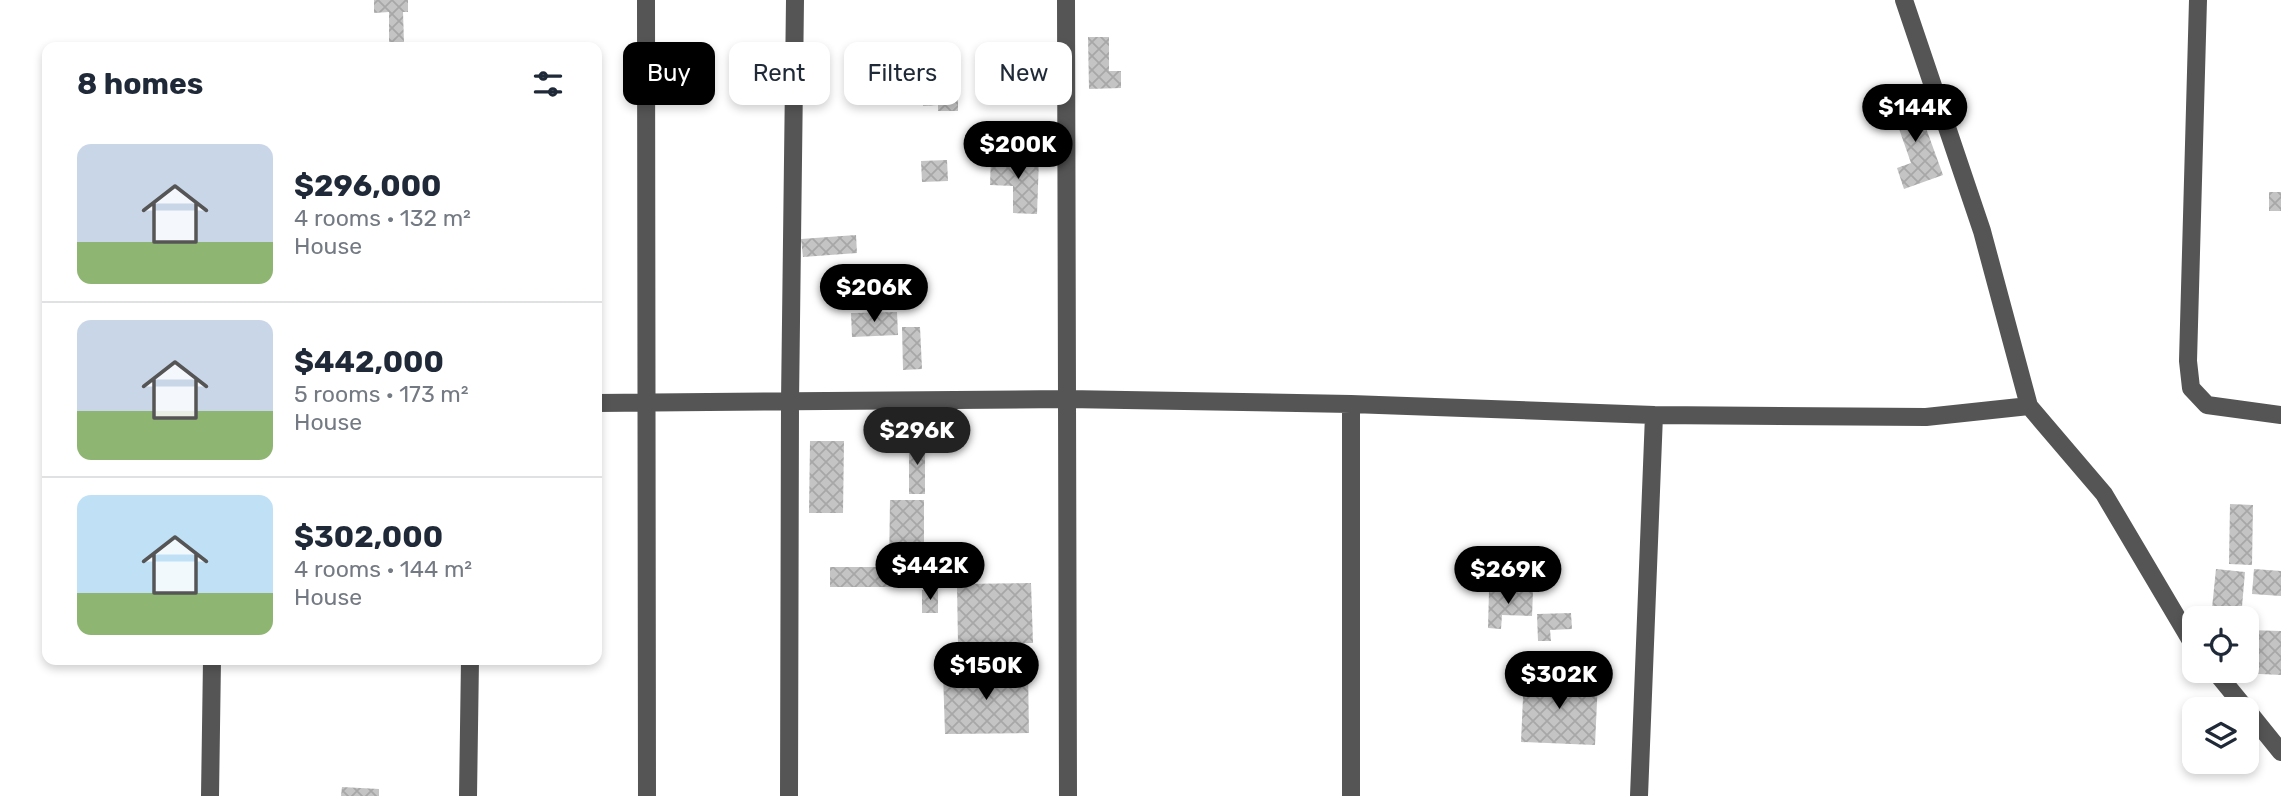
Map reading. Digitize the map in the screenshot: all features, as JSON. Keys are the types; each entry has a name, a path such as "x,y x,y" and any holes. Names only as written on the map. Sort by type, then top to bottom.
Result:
{"street":[{"path":"646,0 647,796"},
{"path":"789,796 795,0"},
{"path":"1066,0 1068,796"},
{"path":"1904,0 1982,231 2029,406 2104,494 2182,626"},
{"path":"2198,0 2188,361 2191,388 2207,405 2281,415"},
{"path":"602,403 1067,399 1351,404 1654,415 1926,417 2029,406"},
{"path":"1351,404 1351,796"},
{"path":"1639,796 1654,415"},
{"path":"211,796 212,665"},
{"path":"468,796 470,665"},
{"path":"2224,683 2236,697"},
{"path":"2259,726 2281,752"}],"building":[{"path":"374,0 408,0 408,12 403,12 404,42 389,42 389,12 374,13"},
{"path":"1088,37 1109,37 1109,71 1121,71 1121,88 1089,89"},
{"path":"1914,95 1943,175 1904,189 1897,168 1911,163 1890,103"},
{"path":"938,105 958,105 958,111 938,111"},
{"path":"991,157 1039,158 1037,214 1013,213 1013,186 990,185"},
{"path":"947,160 948,181 922,182 921,161"},
{"path":"2269,192 2281,192 2281,211 2269,211"},
{"path":"856,235 857,253 803,257 801,239"},
{"path":"897,312 898,335 852,337 851,313"},
{"path":"902,327 920,327 922,369 903,370"},
{"path":"925,439 925,494 909,494 909,440"},
{"path":"810,441 844,441 843,513 809,513"},
{"path":"890,500 924,500 924,587 830,587 830,567 889,567"},
{"path":"2230,504 2253,505 2252,565 2229,564"},
{"path":"2216,569 2245,572 2242,606 2212,606"},
{"path":"2254,569 2281,571 2281,596 2252,594"},
{"path":"1031,583 1033,643 958,644 957,584"},
{"path":"922,590 938,590 938,613 922,613"},
{"path":"1489,591 1533,592 1532,616 1502,615 1501,629 1488,628"},
{"path":"1571,613 1572,629 1550,630 1551,641 1538,641 1537,614"},
{"path":"2259,630 2281,631 2281,675 2259,674"},
{"path":"1028,670 1029,733 945,734 943,672"},
{"path":"1524,676 1598,680 1595,745 1521,742"},
{"path":"342,787 379,789 379,796 341,796"}]}
